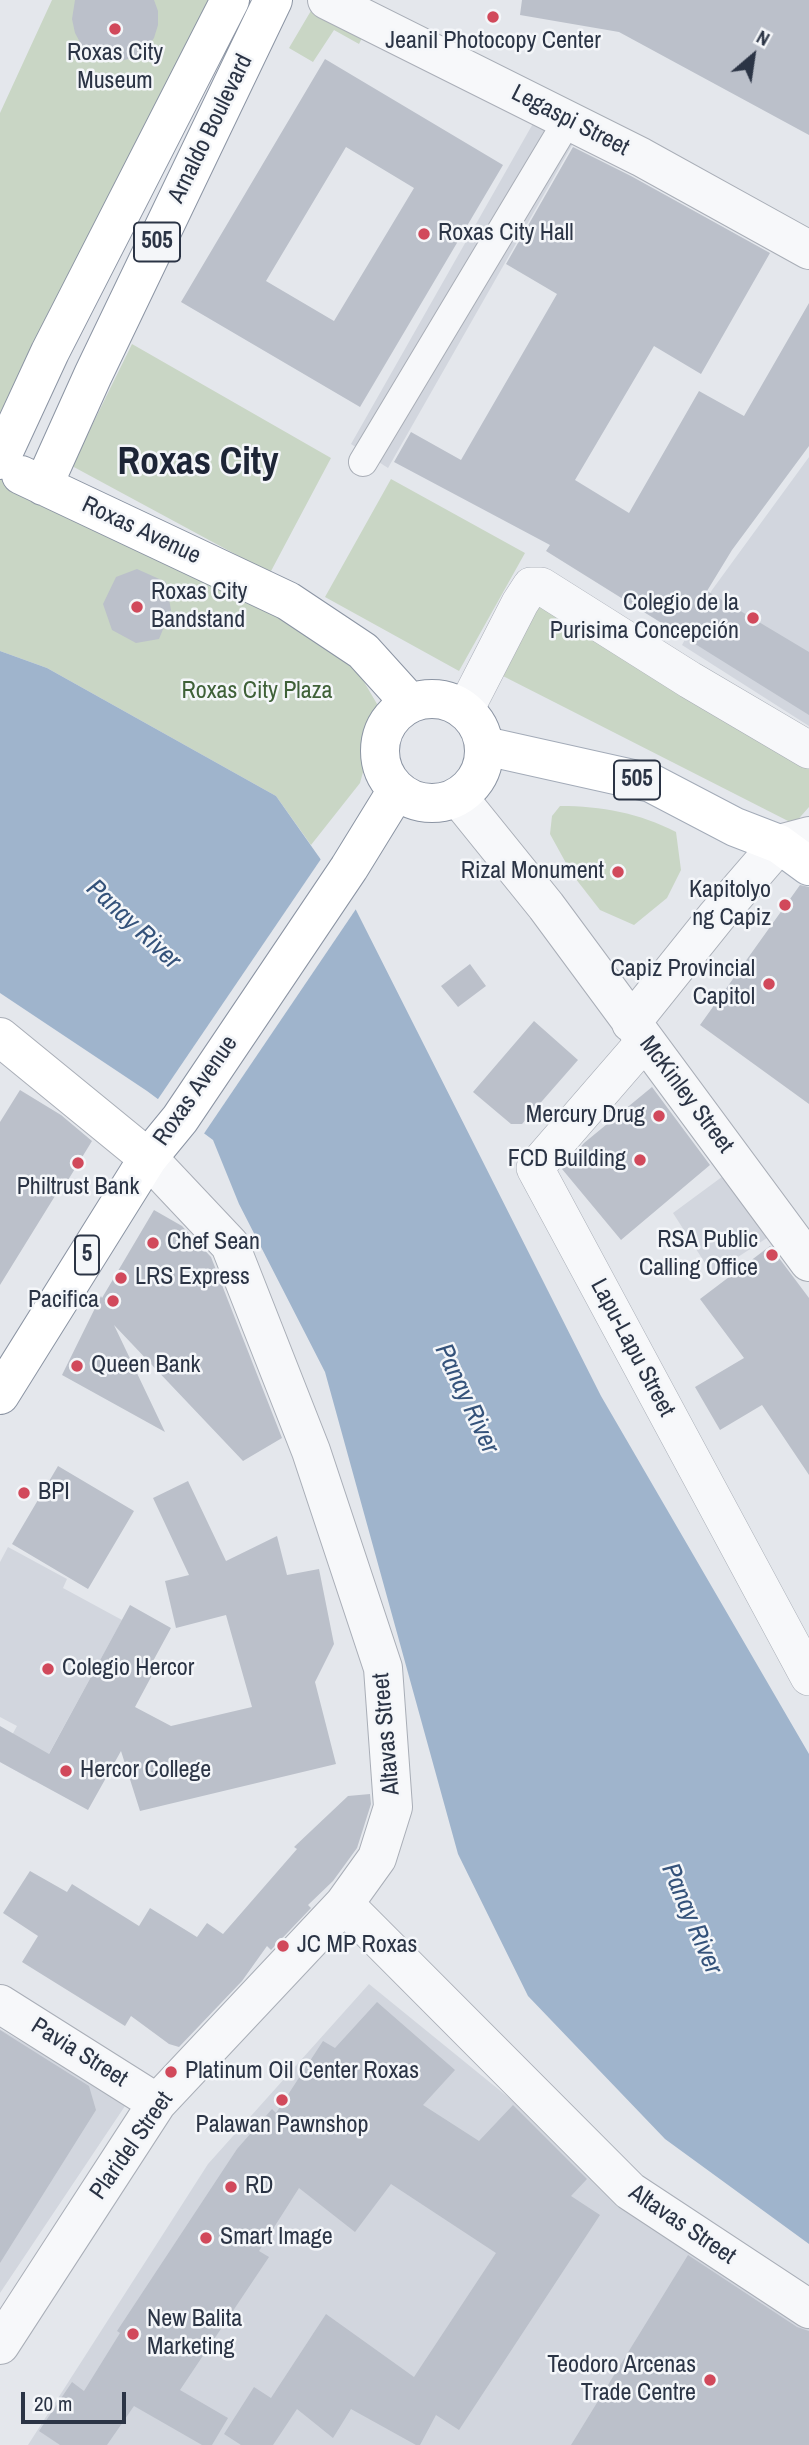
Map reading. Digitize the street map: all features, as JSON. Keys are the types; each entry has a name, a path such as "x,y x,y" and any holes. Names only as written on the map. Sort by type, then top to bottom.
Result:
{"main road":[{"name":"Arnaldo Boulevard","path":"0,463 50,352 230,0"},
{"name":"Arnaldo Boulevard","path":"43,486 93,375 273,0"},
{"name":"Roxas Avenue","path":"0,463 43,486 288,601 363,651 410,704"},
{"path":"424,699 453,702 465,710 482,733 485,746 484,762 470,788 458,797 428,803 413,799 397,790 386,776 380,742 386,726 396,713 424,699"},
{"name":"505","path":"485,746 651,783 735,827 794,840 809,866"},
{"name":"Roxas Avenue","path":"0,1395 148,1158 180,1119 349,867 397,790"},
{"path":"0,1037 148,1158"}],"street":[{"name":"Legaspi Street","path":"327,0 641,157 809,250"},
{"path":"363,462 568,120"},
{"path":"465,710 520,603 531,586 541,586 690,680 809,750"},
{"name":"McKinley Street","path":"458,797 546,906 809,1262"},
{"path":"638,1032 716,917 794,840"},
{"name":"Lapu-Lapu Street","path":"638,1032 535,1168 809,1677"},
{"name":"Altavas Street","path":"148,1158 230,1245 311,1451 383,1668 393,1807 377,1858 344,1904 630,2191 809,2309"},
{"name":"Plaridel Street","path":"0,2345 157,2103 344,1904"},
{"name":"Pavia Street","path":"0,2004 157,2103"}],"shaded area":[{"path":"535,120 575,140 388,468 351,444"},
{"name":"Colegio de la Purisima Concepción","path":"809,457 809,726 682,645 712,590"},
{"path":"734,1168 776,1232 712,1274 673,1213"},
{"name":"Colegio Hercor","path":"8,1547 67,1579 63,1588 122,1620 34,1781 0,1762 0,1757 17,1726 0,1717 0,1562"},
{"path":"369,1984 637,2202 809,2312 809,2445 28,2445 208,2164"},
{"path":"0,2029 87,2079 125,2106 0,2293"}],"green space":[{"path":"52,0 212,0 0,421 0,113"},
{"path":"312,9 363,36 359,44 334,30 313,62 289,48"},
{"path":"132,344 331,458 270,573 72,466"},
{"name":"Roxas City Plaza","path":"0,479 300,622 356,668 377,704 374,732 360,783 311,845 276,796 47,668 0,651"},
{"name":"Roxas City Plaza","path":"391,479 525,553 459,671 325,597"},
{"path":"538,599 809,764 809,807 794,824 499,674"},
{"path":"560,806 620,812 676,832 681,870 667,898 634,925 600,910 572,874 550,834 552,816"}],"water":[{"name":"Panay River","path":"0,651 47,668 276,796 355,908 601,1396 809,1754 809,2244 665,2139 528,1996 458,1854 325,1372 239,1204 213,1140 147,1091 0,993"}],"pier":[{"path":"323,856 358,906 203,1135 156,1102"}],"building":[{"name":"Roxas City Museum","path":"75,0 154,0 158,11 158,25 154,38 145,50 133,58 105,61 92,55 82,46 75,33 72,19"},
{"path":"522,0 809,0 809,135 619,32 520,15"},
{"name":"Roxas City Hall","path":"325,59 503,165 360,407 181,302","holes":["346,147 414,188 334,321 266,281"]},
{"path":"573,147 770,253 701,374 654,346 575,480 629,513 699,391 744,416 809,303 809,446 732,550 707,591 809,652 809,715 546,551 550,545 394,462 411,432 461,460 557,294 506,264"},
{"name":"Roxas City Bandstand","path":"137,569 166,582 171,610 159,639 136,643 112,630 103,604 116,577"},
{"name":"Capiz Provincial Capitol","path":"800,885 809,887 809,1104 700,1025"},
{"path":"470,964 486,986 458,1007 441,986"},
{"path":"534,1021 578,1060 522,1124 511,1124 473,1092"},
{"name":"FCD Building","path":"652,1087 710,1165 621,1240 562,1169 584,1143"},
{"path":"20,1090 61,1115 92,1141 0,1285 0,1122"},
{"path":"154,1210 182,1226 211,1257 282,1438 243,1461 114,1325 165,1432 62,1375 101,1296 102,1298"},
{"path":"770,1246 809,1298 809,1475 762,1405 720,1430 695,1387 744,1358 700,1299"},
{"path":"58,1466 134,1511 88,1589 12,1544"},
{"path":"188,1481 226,1561 277,1536 287,1575 319,1569 334,1644 315,1682 336,1764 140,1811 121,1751 88,1810 0,1762 0,1726 49,1754 130,1605 171,1628 152,1663 157,1666 135,1707 171,1726 252,1707 226,1615 176,1628 165,1581 189,1575 153,1498"},
{"path":"370,1794 371,1804 357,1848 333,1881 308,1905 311,1908 271,1950 267,1946 242,1981 179,2047 169,2044 131,2016 125,2026 22,1962 38,1936 3,1913 30,1871 67,1892 72,1884 139,1926 150,1908 197,1937 207,1923 223,1934 297,1849 294,1847 348,1796"},
{"path":"377,2002 455,2070 423,2105 479,2141 513,2105 587,2179 571,2196 600,2215 459,2430 436,2415 420,2445 416,2445 351,2409 333,2438 297,2409 273,2445 241,2445 224,2434 254,2387 271,2398 326,2314 414,2377 496,2253 391,2184 355,2232 299,2188 259,2251 269,2257 180,2390 228,2418 212,2445 202,2445 134,2406 107,2445 60,2445 39,2431 72,2382 84,2391 120,2333 117,2331 237,2149 272,2109 276,2113 323,2041 335,2048"},
{"path":"0,2030 89,2086 96,2110 0,2263"},
{"name":"Teodoro Arcenas Trade Centre","path":"688,2255 797,2327 809,2331 809,2445 571,2445"}],"place":[{"name":"Jeanil Photocopy Center","path":"493,17"},
{"name":"Roxas City Museum","path":"115,29"},
{"name":"Roxas City Hall","path":"424,234"},
{"name":"Roxas City Bandstand","path":"137,607"},
{"name":"Colegio de la Purisima Concepción","path":"753,618"},
{"name":"Rizal Monument","path":"618,872"},
{"name":"Kapitolyo ng Capiz","path":"785,905"},
{"name":"Capiz Provincial Capitol","path":"769,984"},
{"name":"Mercury Drug","path":"659,1116"},
{"name":"FCD Building","path":"640,1160"},
{"name":"Philtrust Bank","path":"78,1163"},
{"name":"Chef Sean","path":"153,1243"},
{"name":"RSA Public Calling Office","path":"772,1255"},
{"name":"LRS Express","path":"121,1278"},
{"name":"Pacifica","path":"113,1301"},
{"name":"Queen Bank","path":"77,1366"},
{"name":"BPI","path":"24,1493"},
{"name":"Colegio Hercor","path":"48,1669"},
{"name":"Hercor College","path":"66,1771"},
{"name":"JC MP Roxas","path":"283,1946"},
{"name":"Platinum Oil Center Roxas","path":"171,2072"},
{"name":"Palawan Pawnshop","path":"282,2100"},
{"name":"RD","path":"231,2187"},
{"name":"Smart Image","path":"206,2238"},
{"name":"New Balita Marketing","path":"133,2334"},
{"name":"Teodoro Arcenas Trade Centre","path":"710,2380"}],"district":[{"name":"Roxas City","path":"198,464"}]}
